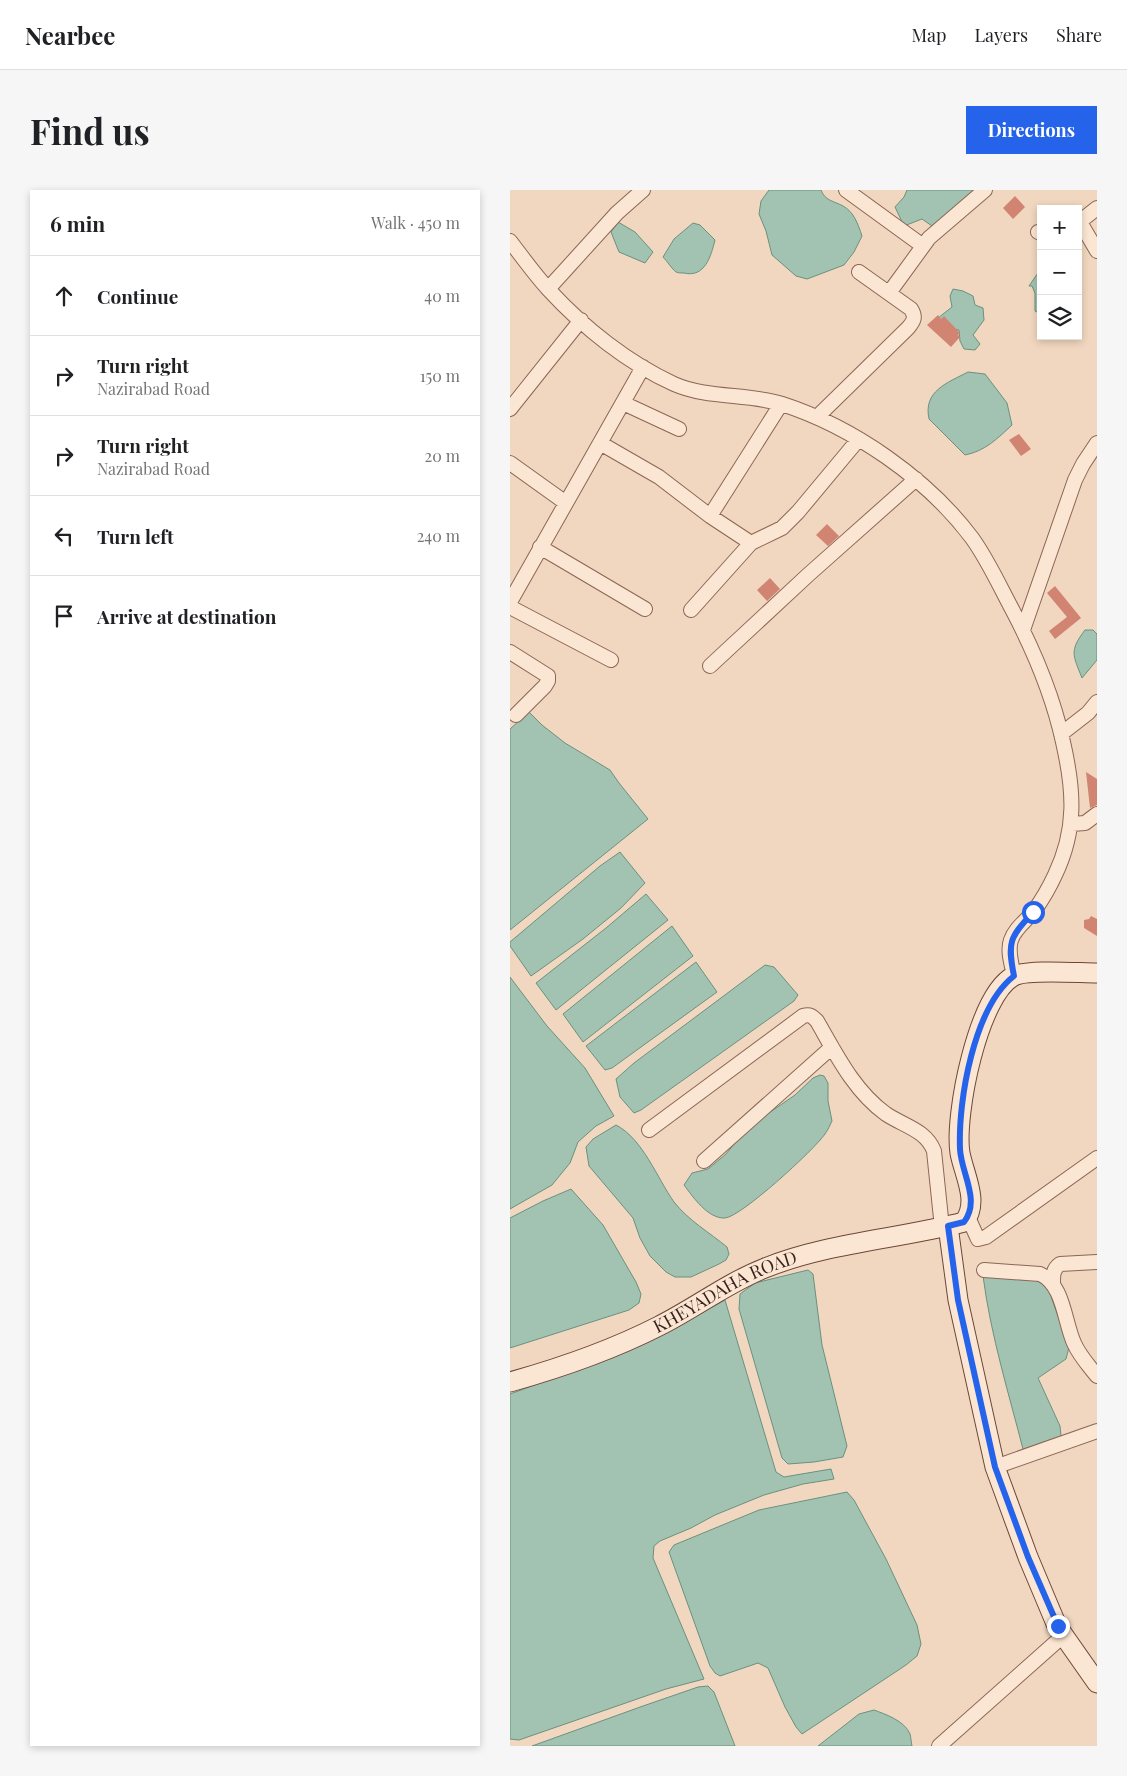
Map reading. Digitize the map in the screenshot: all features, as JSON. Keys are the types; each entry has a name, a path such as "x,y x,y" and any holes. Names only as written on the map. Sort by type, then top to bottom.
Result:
{"main road":[{"path":"1097,972 1044,973 1014,976 1004,983 994,998 985,1014 976,1040 960,1112 960,1152 968,1181 971,1203 970,1212 955,1223 958,1300 995,1467 1028,1557 1058,1626 1097,1683"},
{"name":"KHEYADAHA ROAD","path":"510,1382 590,1356 637,1337 743,1277 780,1262 955,1223"}],"street":[{"path":"548,289 617,213 643,190"},
{"path":"846,190 923,246"},
{"path":"888,293 923,246 985,190"},
{"path":"1082,220 1097,208"},
{"path":"1082,227 1097,251"},
{"path":"510,241 548,289 581,320 632,361 674,384 695,392 781,404 817,418 891,459 948,509 973,539 1023,630 1048,684 1061,734 1071,795 1078,823"},
{"path":"817,418 914,320 912,309 859,272"},
{"path":"510,409 581,320"},
{"path":"510,602 643,367"},
{"path":"623,402 679,430"},
{"path":"710,516 781,404"},
{"path":"691,610 751,543 782,528 791,520 858,440"},
{"path":"600,443 648,470 710,516 751,543"},
{"path":"1023,630 1075,480 1097,443"},
{"path":"510,464 566,503"},
{"path":"710,666 916,480"},
{"path":"540,547 645,609"},
{"path":"510,607 611,660"},
{"path":"510,652 548,676 548,681 544,686 516,715"},
{"path":"1061,734 1097,702"},
{"path":"1014,976 1010,952 1011,939 1044,897 1078,823 1097,814"},
{"path":"1078,823 1097,831"},
{"path":"649,1130 807,1014 817,1021 852,1080 868,1098 896,1120 924,1134 934,1151 955,1223 978,1239 986,1237 1097,1158"},
{"path":"704,1161 832,1047"},
{"path":"1053,1283 1053,1272 1055,1267 1060,1264 1097,1262"},
{"path":"984,1270 1040,1274 1053,1283 1074,1344 1097,1376"},
{"path":"995,1467 1097,1431"},
{"path":"938,1746 1064,1635"}],"shaded area":[{"path":"769,190 821,190 827,199 843,206 853,215 862,236 854,252 844,265 807,279 796,276 772,255 766,231 759,214 761,201"},
{"path":"907,190 987,190 944,222 932,226 922,219 904,226 895,207 904,197"},
{"path":"618,222 635,232 653,252 645,263 619,252 611,232"},
{"path":"693,223 700,225 715,240 711,253 706,264 697,272 691,274 677,272 663,257 674,239"},
{"path":"1037,274 1037,312 1035,311 1035,293 1032,286 1029,286"},
{"path":"953,289 973,296 975,305 983,308 984,320 973,335 980,344 975,350 964,349 960,341 959,330 942,327 938,318 952,307 950,296"},
{"path":"968,372 985,374 1007,403 1012,425 996,440 979,451 965,455 929,419 928,409 933,395 938,389"},
{"path":"1085,630 1093,630 1097,634 1097,660 1082,678 1074,653 1077,643"},
{"path":"529,712 565,743 610,770 648,819 510,930 510,729"},
{"path":"620,852 645,883 621,908 583,939 531,976 510,946 510,942 600,866"},
{"path":"646,894 668,920 556,1010 536,983"},
{"path":"672,926 693,956 583,1042 563,1014"},
{"path":"696,962 717,992 612,1068 605,1070 586,1046"},
{"path":"765,965 774,967 798,995 794,1001 641,1110 634,1113 620,1097 616,1079 634,1063"},
{"path":"510,977 547,1026 585,1068 614,1116 596,1126 578,1142 570,1163 552,1185 510,1209"},
{"path":"820,1075 824,1076 828,1083 828,1101 832,1121 825,1134 793,1167 746,1207 725,1218 713,1215 707,1211 696,1201 684,1185 692,1173 708,1169 726,1154 747,1128 795,1095 813,1078"},
{"path":"616,1125 626,1131 642,1149 680,1209 727,1247 729,1254 726,1260 691,1277 675,1277 666,1272 650,1256 640,1238 633,1218 589,1166 586,1147 593,1139"},
{"path":"571,1189 603,1225 636,1282 641,1294 639,1303 629,1310 510,1348 510,1218"},
{"path":"808,1270 813,1274 822,1345 847,1446 843,1457 788,1464 782,1458 739,1309 740,1294 755,1283"},
{"path":"993,1275 1039,1281 1048,1288 1069,1347 1066,1359 1038,1378 1060,1426 1061,1436 1053,1445 1024,1453 986,1299 983,1276"},
{"path":"725,1300 776,1472 784,1477 831,1469 834,1479 803,1484 764,1495 715,1515 660,1541 654,1546 653,1558 704,1679 666,1689 519,1740 510,1739 510,1394 625,1352 659,1337"},
{"path":"847,1492 854,1500 886,1559 917,1625 921,1644 917,1656 906,1665 802,1734 785,1707 768,1668 758,1663 720,1676 715,1673 710,1666 669,1552 674,1545 759,1510"},
{"path":"708,1686 714,1692 735,1746 532,1746 698,1687"},
{"path":"874,1710 904,1725 910,1734 912,1746 818,1746 859,1714"}],"building":[{"path":"1015,196 1025,207 1013,219 1003,208"},
{"path":"938,315 941,319 944,316 960,333 958,335 960,337 951,347 927,325"},
{"path":"1019,434 1031,449 1021,456 1009,440"},
{"path":"827,524 839,536 828,546 816,535"},
{"path":"770,578 780,589 767,601 757,590"},
{"path":"1055,586 1081,618 1055,639 1049,631 1067,617 1047,593"},
{"path":"1086,772 1097,779 1097,805 1090,808"},
{"path":"1091,916 1097,919 1097,936 1084,928 1084,920 1089,919"}],"route":[{"path":"1033,912 1011,939 1010,957 1014,976 1004,983 994,998 985,1014 976,1040 960,1112 960,1152 968,1181 971,1203 970,1212 964,1222 948,1226 958,1300 995,1467 1028,1557 1058,1626"}]}
